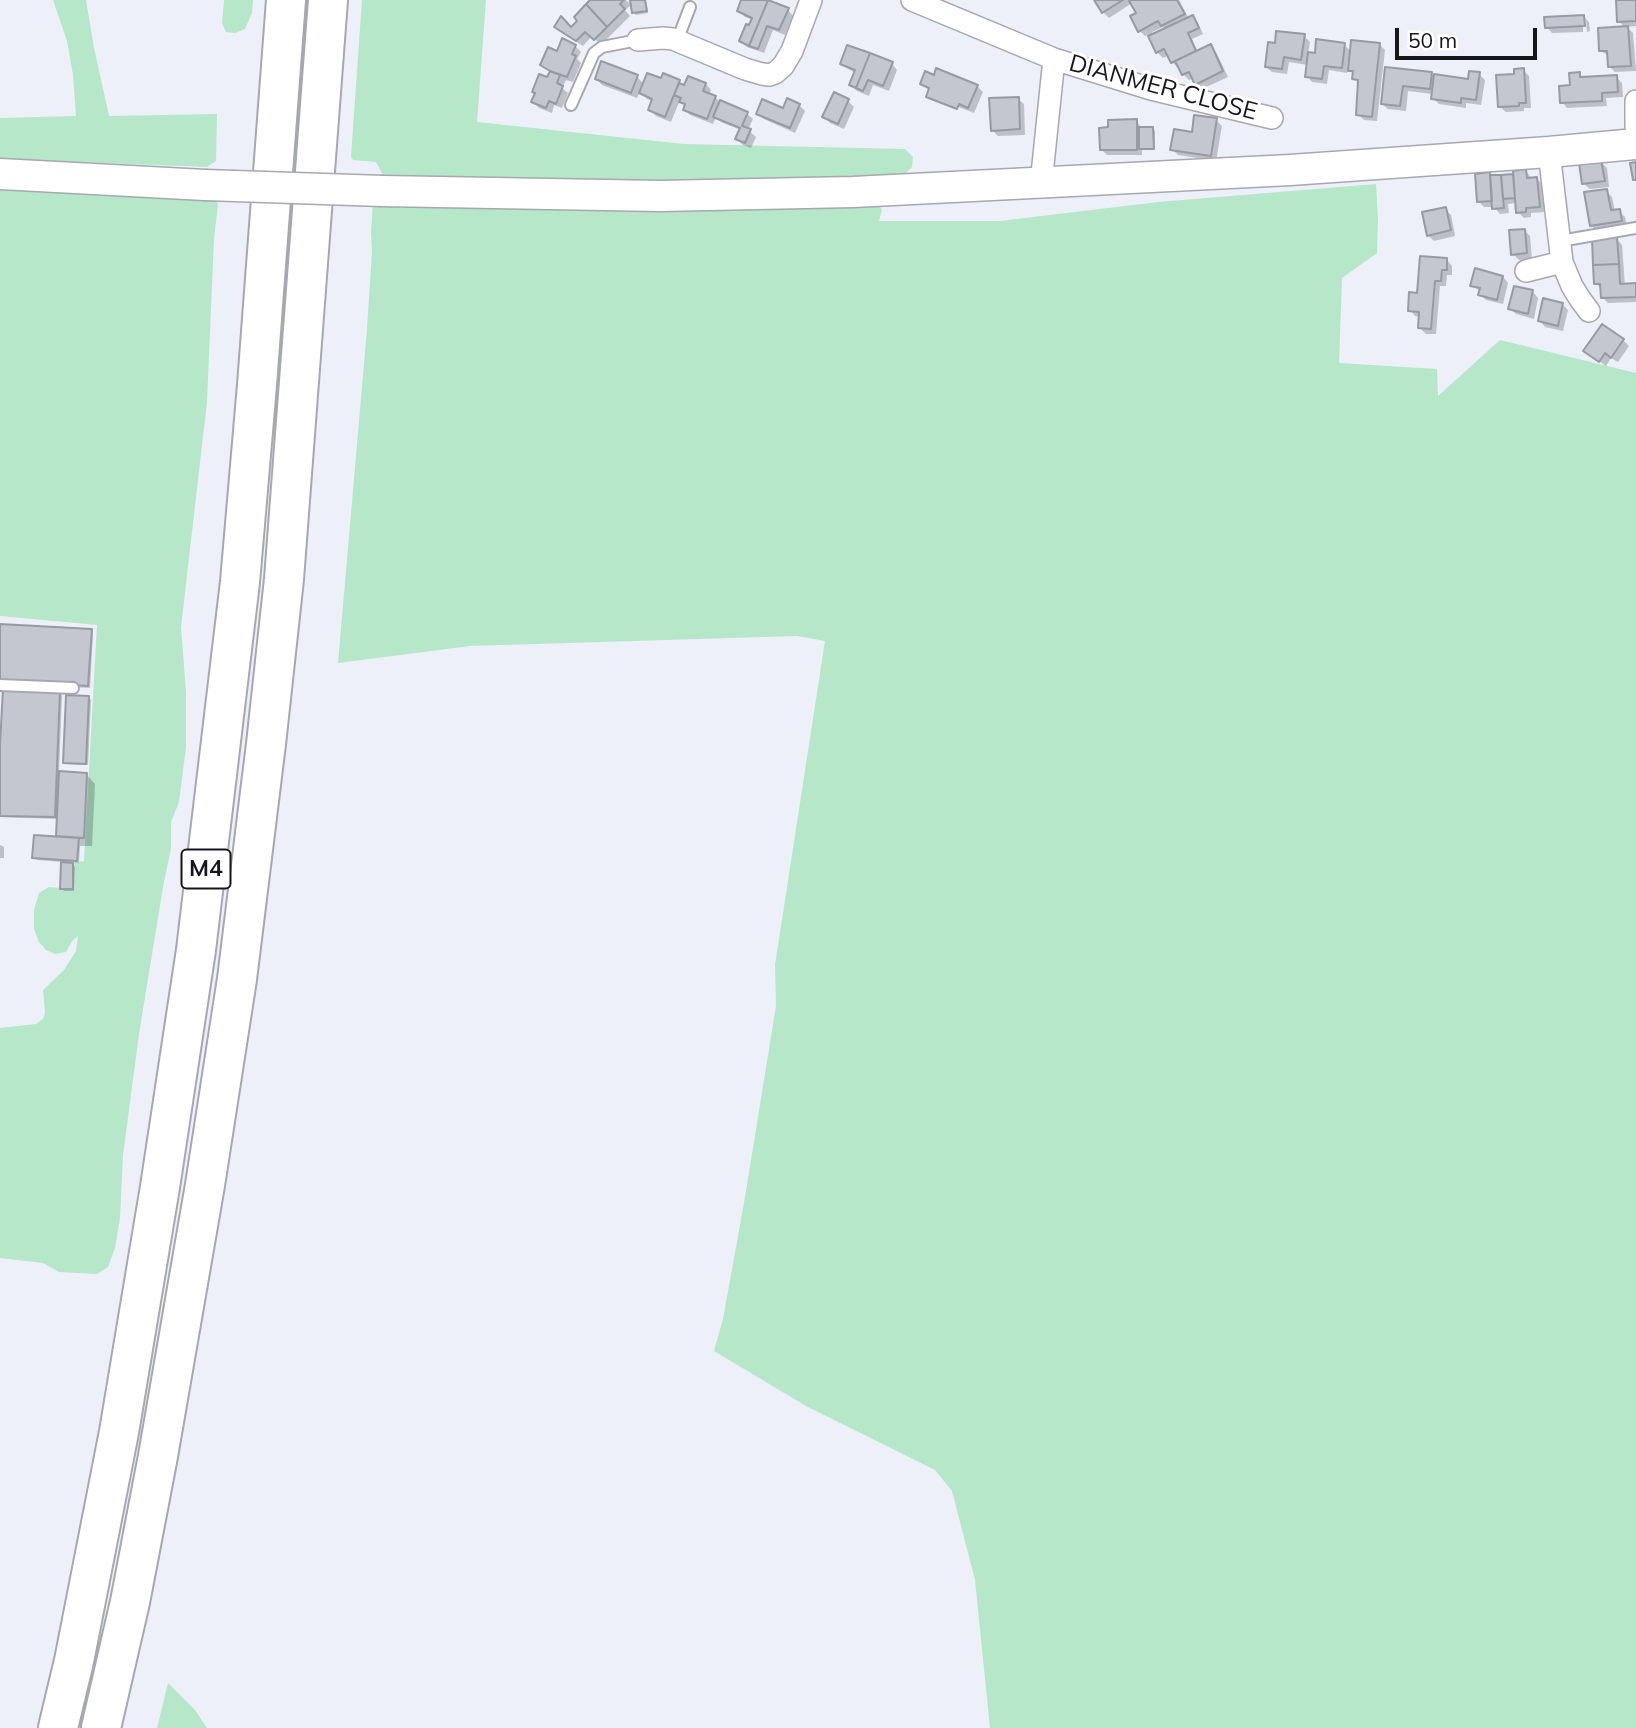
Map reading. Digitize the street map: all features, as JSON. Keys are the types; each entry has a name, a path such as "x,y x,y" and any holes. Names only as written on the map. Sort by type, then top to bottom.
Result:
{"highway":[{"name":"M4","path":"58,1728 74,1661 119,1432 197,950 240,582 286,0"},
{"name":"M4","path":"102,1728 158,1456 205,1185 236,979 284,579 328,0"}],"street":[{"path":"638,40 663,38 677,41 745,69 769,75 783,66 792,51 811,0"},
{"name":"DIANMER CLOSE","path":"912,0 1054,59 1149,89 1272,118"},
{"name":"DIANMER CLOSE","path":"1041,184 1054,59"},
{"path":"1636,101 1636,127"},
{"path":"0,174 205,185 660,197 1041,184 1290,170 1436,154 1549,152 1636,144"},
{"path":"1549,152 1561,251 1580,299 1590,312"},
{"path":"1526,271 1561,251"}],"lane":[{"path":"677,41 690,8"},
{"path":"571,106 594,53 601,47 638,40"},
{"path":"1561,251 1636,228"},
{"path":"0,685 73,688"}],"green space":[{"path":"53,0 86,0 109,116 217,114 216,161 207,167 0,159 0,118 76,116 67,41"},
{"path":"224,0 253,0 252,13 245,29 235,33 226,32 222,23"},
{"path":"362,0 486,0 477,122 684,144 905,149 913,157 912,167 901,178 629,181 383,175 376,162 353,160 351,156"},
{"path":"1376,184 1377,253 1342,278 1339,363 1437,369 1438,396 1500,340 1636,373 1636,1728 990,1728 975,1580 952,1491 935,1470 806,1406 714,1351 723,1319 745,1197 776,1006 775,965 825,641 797,636 470,646 338,663 367,329 373,202 878,203 882,210 879,221 1000,221 1158,202"},
{"path":"0,187 210,195 218,204 207,402 181,627 186,692 186,747 179,802 171,822 171,848 139,1034 123,1155 120,1218 115,1248 108,1267 97,1274 59,1272 43,1263 0,1258 0,1028 36,1024 43,1019 43,990 64,970 76,951 78,936 66,952 55,954 46,950 39,942 34,929 34,910 39,893 49,887 72,889 73,863 84,861 97,625 0,616"},
{"path":"168,1683 195,1710 207,1728 157,1728"}],"building":[{"path":"590,0 624,0 620,4 625,9 607,27 586,4"},
{"path":"630,0 645,0 647,11 632,13"},
{"path":"741,0 768,0 749,46 739,41 746,24 749,25 752,18 737,11"},
{"path":"768,0 789,8 779,30 767,26 758,49 749,46"},
{"path":"1094,0 1123,0 1102,13"},
{"path":"1177,0 1185,14 1161,26 1158,21 1138,32 1130,16 1136,13 1129,1"},
{"path":"1616,0 1636,0 1636,21 1617,22"},
{"path":"586,4 607,27 594,40 585,32 576,41 554,27 561,16 571,27 577,21 574,17"},
{"path":"1193,15 1199,28 1188,33 1196,51 1171,63 1164,49 1156,53 1148,36"},
{"path":"1584,15 1585,26 1545,28 1544,17"},
{"path":"1628,26 1631,66 1608,67 1607,51 1599,51 1598,28"},
{"path":"1276,31 1305,34 1301,60 1284,57 1282,69 1265,67 1268,42 1275,43"},
{"path":"562,38 576,45 572,54 576,56 567,77 540,65 548,47 557,51"},
{"path":"1316,39 1345,43 1342,68 1324,66 1322,79 1305,77 1308,52 1315,53"},
{"path":"1351,40 1380,43 1372,117 1356,115 1358,80 1352,79 1353,71 1348,71"},
{"path":"1211,44 1223,71 1195,85 1189,72 1182,75 1175,61"},
{"path":"847,45 870,53 856,88 849,85 855,70 840,64"},
{"path":"870,53 893,62 883,86 868,80 863,91 856,88"},
{"path":"601,61 638,75 631,93 595,79"},
{"path":"1385,67 1432,72 1430,89 1403,86 1400,106 1381,104"},
{"path":"936,68 978,85 968,108 959,104 957,109 926,97 929,88 920,84 925,71 934,75"},
{"path":"1524,68 1526,103 1498,107 1496,75 1514,74 1514,69"},
{"path":"550,71 560,75 557,83 563,86 556,104 549,101 546,108 531,102 535,93 532,92 539,74 547,77"},
{"path":"1469,71 1480,72 1476,100 1461,98 1461,103 1431,99 1434,74 1468,79"},
{"path":"1580,72 1580,77 1617,75 1618,92 1602,93 1602,101 1560,103 1559,86 1570,85 1569,73"},
{"path":"647,73 661,78 663,73 680,80 665,117 648,110 652,99 639,93"},
{"path":"688,76 706,83 703,91 716,96 707,119 683,110 685,104 679,102 681,98 674,95 679,83 684,85"},
{"path":"834,92 849,99 838,124 822,117"},
{"path":"1019,97 1020,129 991,131 989,98"},
{"path":"787,98 800,104 790,128 756,114 762,99 783,108"},
{"path":"720,100 748,112 742,126 751,129 745,143 735,139 740,128 713,117"},
{"path":"1194,115 1217,118 1211,156 1170,150 1174,129 1192,132"},
{"path":"1137,119 1137,150 1100,150 1099,128 1108,127 1108,120"},
{"path":"1139,127 1153,127 1154,149 1139,149"},
{"path":"1601,160 1605,181 1582,184 1579,163"},
{"path":"1636,162 1636,180 1633,180 1630,163"},
{"path":"1526,169 1527,178 1537,177 1540,207 1526,208 1526,212 1516,213 1513,171"},
{"path":"1490,172 1492,201 1477,202 1475,174"},
{"path":"1513,174 1515,198 1503,199 1501,175"},
{"path":"1490,175 1501,175 1504,208 1492,209"},
{"path":"1607,189 1611,210 1620,209 1622,221 1590,226 1584,192"},
{"path":"1446,207 1451,230 1427,236 1422,212"},
{"path":"1525,229 1527,253 1511,255 1509,230"},
{"path":"1617,237 1619,264 1593,265 1592,239"},
{"path":"1420,256 1447,258 1447,270 1442,270 1441,281 1435,281 1431,329 1418,328 1419,312 1408,311 1409,292 1417,293"},
{"path":"1619,264 1620,284 1636,283 1636,297 1601,298 1600,284 1594,284 1593,265"},
{"path":"1475,268 1503,276 1497,300 1478,295 1480,288 1470,286"},
{"path":"1514,286 1533,290 1528,314 1508,309"},
{"path":"1543,298 1563,303 1558,326 1538,321"},
{"path":"1602,324 1624,339 1611,358 1605,353 1599,362 1583,351"},
{"path":"0,624 92,629 88,686 0,681"},
{"path":"3,688 60,691 55,817 0,816"},
{"path":"66,695 89,696 86,764 63,763"},
{"path":"59,771 87,773 84,838 56,836"},
{"path":"34,835 79,838 77,861 32,858"},
{"path":"61,862 73,863 73,889 60,889"}]}
